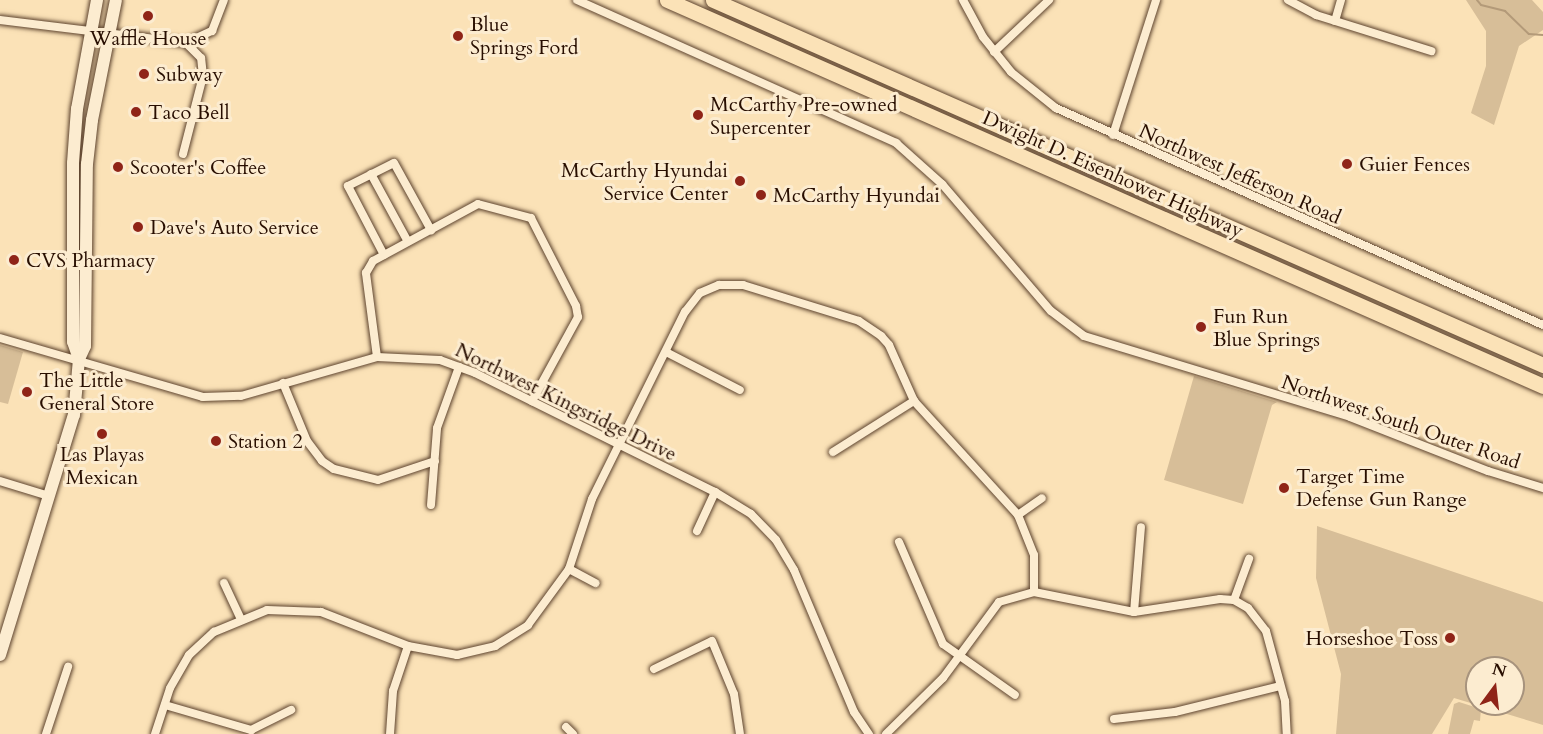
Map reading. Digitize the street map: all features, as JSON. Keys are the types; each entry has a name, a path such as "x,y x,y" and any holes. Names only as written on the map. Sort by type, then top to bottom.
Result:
{"highway":[{"name":"Dwight D. Eisenhower Highway","path":"667,0 1543,386"},
{"name":"Dwight D. Eisenhower Highway","path":"713,0 1543,365"}],"main road":[{"path":"79,359 74,342 73,163 76,109 97,0"},
{"path":"0,655 74,415 79,359 85,346 87,164 116,0"}],"street":[{"path":"0,20 186,43 212,31 224,0"},
{"name":"Northwest South Outer Road","path":"577,0 896,143 942,184 1051,311 1084,336 1350,417 1488,471 1543,488"},
{"name":"Northwest Jefferson Road","path":"963,0 994,52 1030,90 1056,108 1543,325"},
{"path":"994,52 1049,0"},
{"path":"1113,135 1156,0"},
{"path":"1288,0 1335,21 1431,51"},
{"path":"1335,21 1341,0"},
{"path":"183,154 203,76 201,58 186,43"},
{"path":"384,255 348,186 394,163 430,230"},
{"path":"371,174 408,242"},
{"path":"377,357 366,273 373,261 478,204 535,222 576,306 578,316 532,401"},
{"path":"154,734 189,655 213,632 240,618 267,610 321,612 408,646 458,655 495,646 528,625 569,569 592,499 685,312 700,293 719,285 743,285 870,327 890,345 914,401 1018,515 1034,555 1034,592"},
{"name":"Northwest Kingsridge Drive","path":"0,338 79,359 203,397 241,396 377,357 417,356 459,367 714,492 751,514 777,540 794,570 854,712 869,734"},
{"path":"666,352 740,390"},
{"path":"431,505 437,428 459,367"},
{"path":"283,383 307,441 322,461 334,469 378,480 435,461"},
{"path":"833,452 914,401"},
{"path":"0,481 49,496"},
{"path":"697,531 714,492"},
{"path":"1018,515 1042,498"},
{"path":"1134,612 1141,527"},
{"path":"899,542 937,633 958,656 1015,695"},
{"path":"1234,600 1249,559"},
{"path":"569,569 595,584"},
{"path":"224,583 240,618"},
{"path":"886,734 933,689 999,602 1034,592 1134,612 1234,600 1248,608 1263,625 1280,686 1287,734"},
{"path":"654,669 712,640 734,694 740,734"},
{"path":"390,734 393,691 408,646"},
{"path":"46,734 68,667"},
{"path":"1114,719 1175,712 1280,686"},
{"path":"165,705 251,730 291,710"},
{"path":"566,727 573,734"}],"shaded area":[{"path":"1466,0 1532,0 1543,12 1543,30 1519,46 1494,125 1471,113 1486,66 1486,31"},
{"path":"0,345 23,352 8,404 0,402"},
{"path":"1194,376 1277,402 1272,405 1243,504 1164,480"},
{"path":"1317,526 1543,602 1543,725 1513,716 1525,716 1525,656 1465,656 1465,701 1454,698 1432,734 1336,734 1341,674 1316,578"},
{"path":"1459,702 1465,704 1465,716 1480,716 1480,721 1474,720 1470,734 1448,734 1454,704"}],"waterway":[{"path":"1477,0 1481,5 1505,11 1529,34 1543,35"}],"place":[{"name":"Waffle House","path":"148,16"},
{"name":"Blue Springs Ford","path":"458,36"},
{"name":"Subway","path":"144,74"},
{"name":"Taco Bell","path":"136,112"},
{"name":"McCarthy Pre-owned Supercenter","path":"698,115"},
{"name":"Guier Fences","path":"1347,164"},
{"name":"Scooter's Coffee","path":"118,167"},
{"name":"McCarthy Hyundai Service Center","path":"740,181"},
{"name":"McCarthy Hyundai","path":"761,195"},
{"name":"Dave's Auto Service","path":"138,227"},
{"name":"CVS Pharmacy","path":"14,260"},
{"name":"Fun Run Blue Springs","path":"1201,327"},
{"name":"The Little General Store","path":"27,392"},
{"name":"Las Playas Mexican","path":"102,434"},
{"name":"Station 2","path":"216,441"},
{"name":"Target Time Defense Gun Range","path":"1284,488"},
{"name":"Horseshoe Toss","path":"1450,638"}]}
